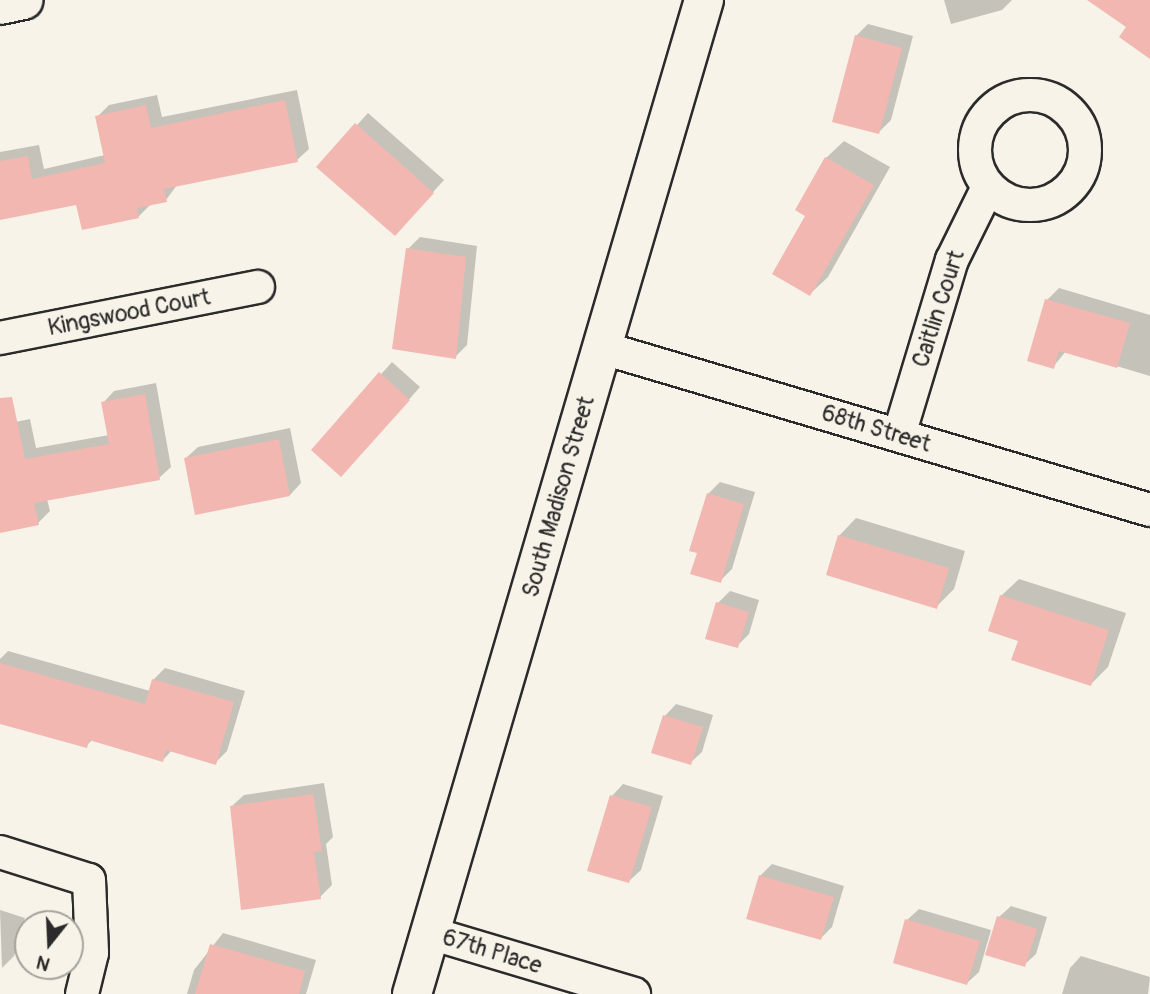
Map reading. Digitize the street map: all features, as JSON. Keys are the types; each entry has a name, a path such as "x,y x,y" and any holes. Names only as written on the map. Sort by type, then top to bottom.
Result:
{"street":[{"path":"0,5 23,0"},
{"name":"South Madison Street","path":"412,994 704,0"},
{"name":"Caitlin Court","path":"899,436 952,260 988,187"},
{"name":"Kingswood Court","path":"0,338 258,287"},
{"name":"68th Street","path":"603,348 1150,510"},
{"path":"0,852 89,880 92,953 82,994"},
{"name":"67th Place","path":"430,933 634,994"}],"building":[{"path":"1087,0 1150,0 1150,59 1119,37 1126,27"},
{"path":"855,35 902,48 879,134 832,122"},
{"path":"285,100 298,162 164,189 167,202 137,208 139,218 82,230 76,205 0,220 0,161 28,156 32,179 105,163 95,116 146,105 151,128"},
{"path":"355,123 434,193 395,236 316,167"},
{"path":"825,157 874,185 810,296 772,274 805,216 795,210"},
{"path":"406,248 466,257 456,359 392,349"},
{"path":"1045,299 1130,323 1117,368 1059,351 1054,369 1027,361"},
{"path":"379,372 410,400 341,477 311,450"},
{"path":"145,394 160,480 34,503 39,525 0,533 0,398 12,397 25,459 109,444 101,402"},
{"path":"279,439 290,496 195,515 184,458"},
{"path":"707,493 744,504 721,583 690,574 697,553 689,551"},
{"path":"838,535 949,568 937,609 826,575"},
{"path":"1000,595 1109,630 1091,686 1011,660 1018,641 988,631"},
{"path":"716,602 749,612 738,648 705,639"},
{"path":"0,663 145,704 152,679 234,702 216,765 166,750 163,762 89,740 87,748 0,724"},
{"path":"663,715 703,727 691,765 651,753"},
{"path":"313,794 322,851 314,852 321,899 241,910 230,806"},
{"path":"610,795 652,807 629,883 587,871"},
{"path":"759,875 834,897 821,940 746,919"},
{"path":"997,916 1037,929 1025,967 985,955"},
{"path":"905,919 980,941 967,985 893,963"},
{"path":"210,944 305,971 299,994 195,994"}]}
